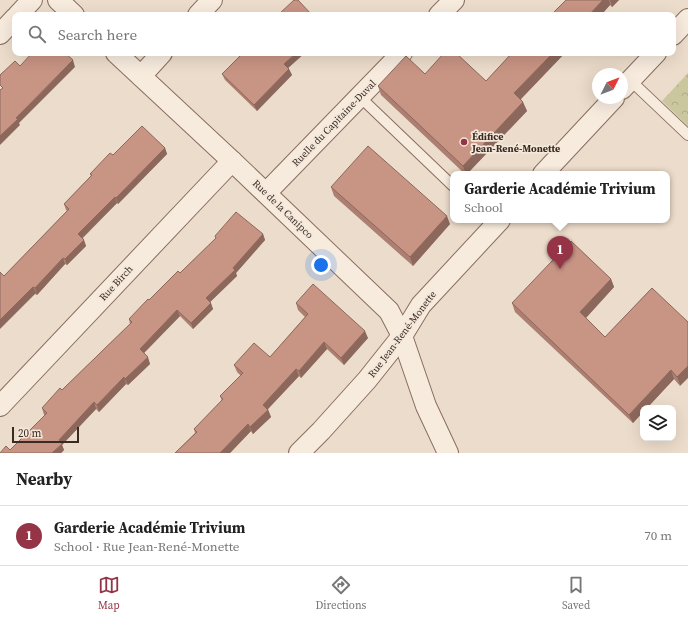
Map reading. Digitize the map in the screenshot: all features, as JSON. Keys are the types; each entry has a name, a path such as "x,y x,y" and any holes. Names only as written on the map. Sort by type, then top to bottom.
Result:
{"street":[{"path":"21,12 32,0"},
{"path":"58,0 71,12"},
{"path":"201,12 212,0"},
{"path":"442,12 454,0"},
{"path":"676,32 688,19"},
{"path":"0,34 12,21"},
{"name":"Rue de la Canipco","path":"119,56 266,193 389,311 402,336 426,406 448,453"},
{"path":"141,76 159,56"},
{"name":"Ruelle du Capitaine-Duval","path":"266,193 399,56"},
{"path":"628,83 653,56"},
{"path":"546,171 608,104"},
{"name":"Rue Birch","path":"0,406 232,161"},
{"name":"Rue Jean-René-Monette","path":"299,453 367,380 402,336 421,305 493,223"},
{"name":"Rue Jean-René-Monette","path":"308,453 321,431"}],"lane":[{"path":"628,87 688,136"},
{"path":"360,97 450,183"}],"green space":[{"path":"688,73 688,126 662,101"}],"building":[{"path":"294,0 298,0 309,12 281,12"},
{"path":"566,0 603,0 592,12 554,12"},
{"path":"29,56 68,56 73,60 16,118 18,119 0,136 0,90 3,88 0,85 0,75 15,61 20,66"},
{"path":"240,56 293,56 284,64 289,69 254,105 222,74"},
{"name":"Édifice Jean-René-Monette","path":"406,56 425,74 441,56 459,56 486,81 509,56 550,56 514,93 523,102 463,166 378,86"},
{"path":"142,126 165,148 78,234 84,240 65,259 63,258 35,288 33,287 0,320 0,272 4,276 69,209 64,204 92,175 90,174 110,153 113,155"},
{"path":"368,146 447,216 410,257 331,187"},
{"path":"236,212 263,234 233,268 235,270 206,298 211,303 191,323 177,310 140,349 148,357 125,379 124,377 97,405 94,402 59,440 62,444 52,453 0,453 6,446 10,450 47,413 42,408 60,388 62,390 132,322 129,319 148,299 149,300 178,271 180,273 216,238 215,236"},
{"path":"571,241 611,279 580,312 605,337 652,288 688,322 688,366 677,377 671,370 629,415 512,303"},
{"path":"313,284 365,331 341,358 324,342 299,371 296,369 263,405 268,410 250,427 248,424 220,453 175,453 197,432 194,429 223,399 220,396 243,373 234,365 254,343 270,357 308,314 296,303"}],"place":[{"name":"Édifice Jean-René-Monette","path":"464,142"},
{"name":"Garderie Académie Trivium","path":"560,269"}]}
